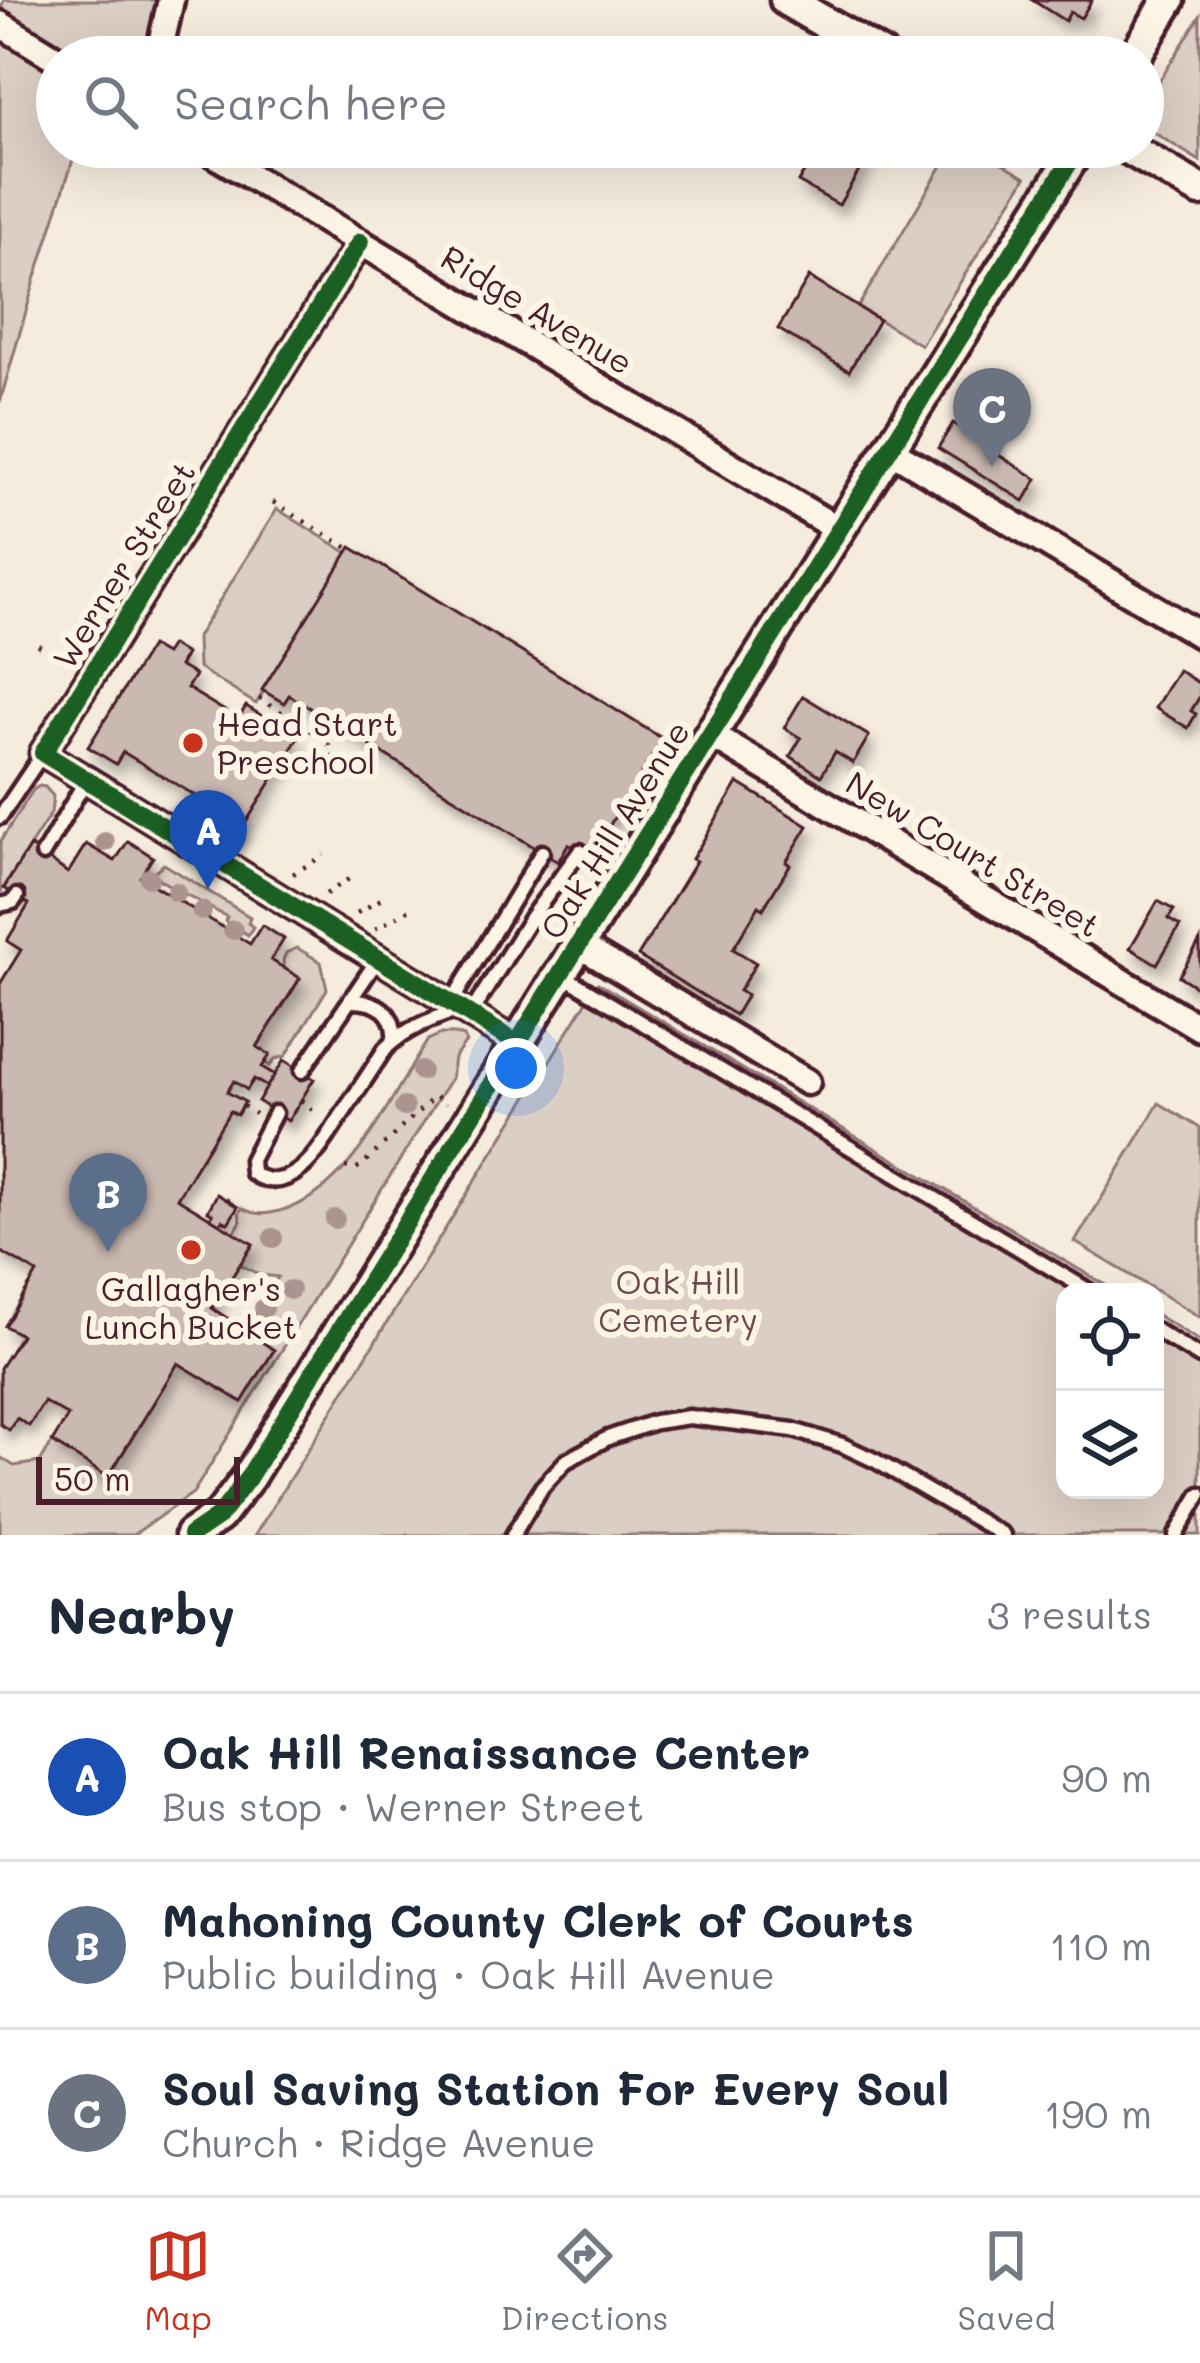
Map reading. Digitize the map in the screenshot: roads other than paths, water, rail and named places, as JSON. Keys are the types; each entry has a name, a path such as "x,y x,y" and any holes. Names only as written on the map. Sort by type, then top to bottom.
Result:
{"street":[{"path":"163,36 171,0"},
{"path":"786,0 848,36"},
{"path":"1147,36 1169,0"},
{"path":"0,24 36,45"},
{"name":"Ridge Avenue","path":"237,168 839,530"},
{"name":"Oak Hill Avenue","path":"191,1535 219,1516 248,1478 890,450 1054,168"},
{"path":"1162,168 1200,190"},
{"name":"Werner Street","path":"43,753 360,242"},
{"path":"890,450 1200,635"},
{"name":"New Court Street","path":"712,735 1200,1028"},
{"path":"43,753 518,1044"},
{"path":"579,945 807,1082"}],"lane":[{"path":"0,817 43,753"},
{"path":"43,854 86,780"},
{"path":"275,1113 251,1160 253,1173 272,1182 290,1177 315,1156 394,1040 422,1022 460,1009 580,850"},
{"path":"460,1009 542,852"},
{"path":"0,905 13,902 16,896"},
{"path":"302,1071 378,958"},
{"path":"560,974 1076,1283"},
{"path":"352,1001 383,1008 392,1017 394,1040"},
{"path":"1164,1335 1200,1357"},
{"path":"513,1535 542,1487 566,1461 608,1438 655,1422 689,1417 793,1430 842,1445 1003,1535"},
{"path":"1176,1535 1200,1494"}],"place":[{"name":"Soul Saving Station For Every Soul","path":"992,467"},
{"name":"Head Start Preschool","path":"193,743"},
{"name":"Oak Hill Renaissance Center","path":"208,889"},
{"name":"Gallagher's Lunch Bucket","path":"191,1250"},
{"name":"Mahoning County Clerk of Courts","path":"108,1252"}],"park label":[{"name":"Oak Hill Cemetery","path":"678,1301"}]}
